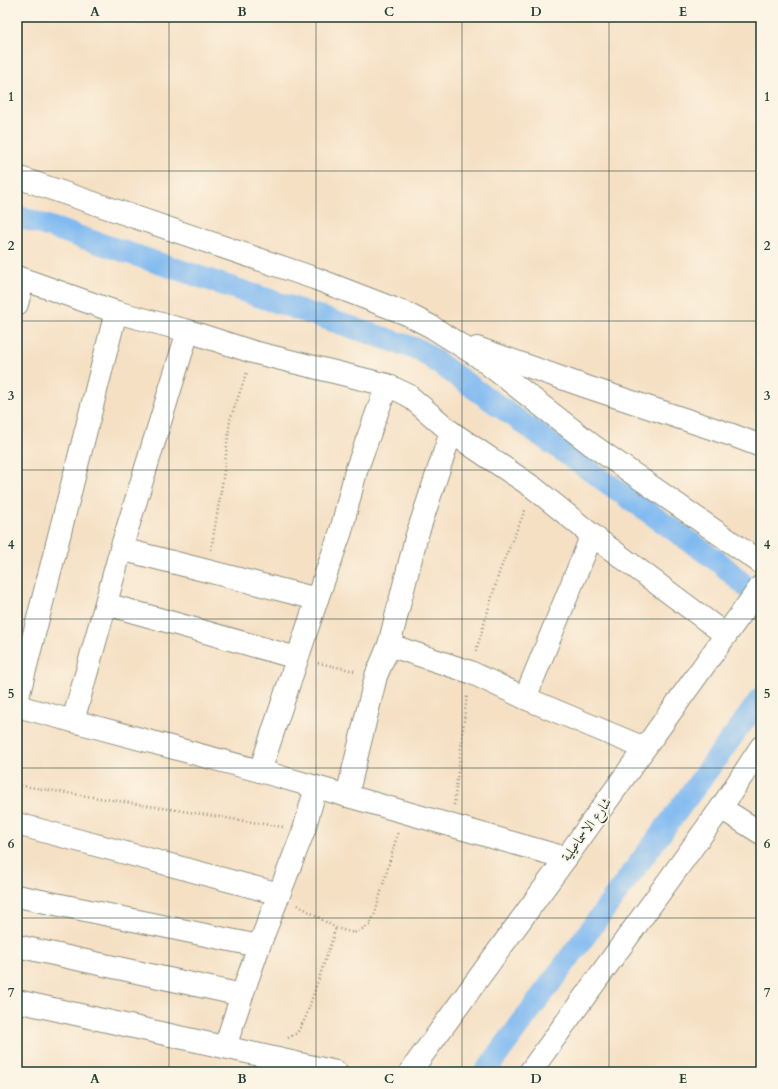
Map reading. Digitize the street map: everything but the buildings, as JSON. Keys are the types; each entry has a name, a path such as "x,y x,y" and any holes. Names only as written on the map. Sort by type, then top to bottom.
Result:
{"street":[{"path":"17,177 321,281 407,314 454,340 479,357 592,445 761,563"},
{"path":"17,304 20,278 116,312 188,331 253,352 387,385 408,395 451,432 534,488 592,535 731,628"},
{"path":"17,701 116,312"},
{"path":"73,721 121,549 188,331"},
{"path":"454,340 761,446"},
{"path":"260,770 341,531 356,471 387,385"},
{"path":"347,796 376,676 389,645 416,538 451,432"},
{"path":"525,698 592,535"},
{"path":"121,549 317,599"},
{"name":"شارع الاسماعيلية","path":"410,1072 761,586"},
{"path":"106,604 297,658"},
{"path":"389,645 470,672 525,698 644,748"},
{"path":"17,706 260,770 316,788 566,858"},
{"path":"530,1072 721,808 761,747"},
{"path":"225,1047 259,946 304,830 316,788"},
{"path":"721,808 761,833"},
{"path":"17,824 279,894"},
{"path":"17,896 259,946"},
{"path":"17,946 242,995"},
{"path":"17,1000 336,1072"}],"path":[{"path":"207,570 230,420 253,352"},
{"path":"451,826 470,672 500,570 534,488"},
{"path":"297,658 376,676"},
{"path":"17,785 304,830"},
{"path":"279,894 336,928 354,933 370,925 375,913 403,812"},
{"path":"285,1039 297,1033 305,1019 336,928"}],"waterway":[{"path":"17,216 420,350 720,563 761,600"},
{"path":"485,1072 761,698"}]}
